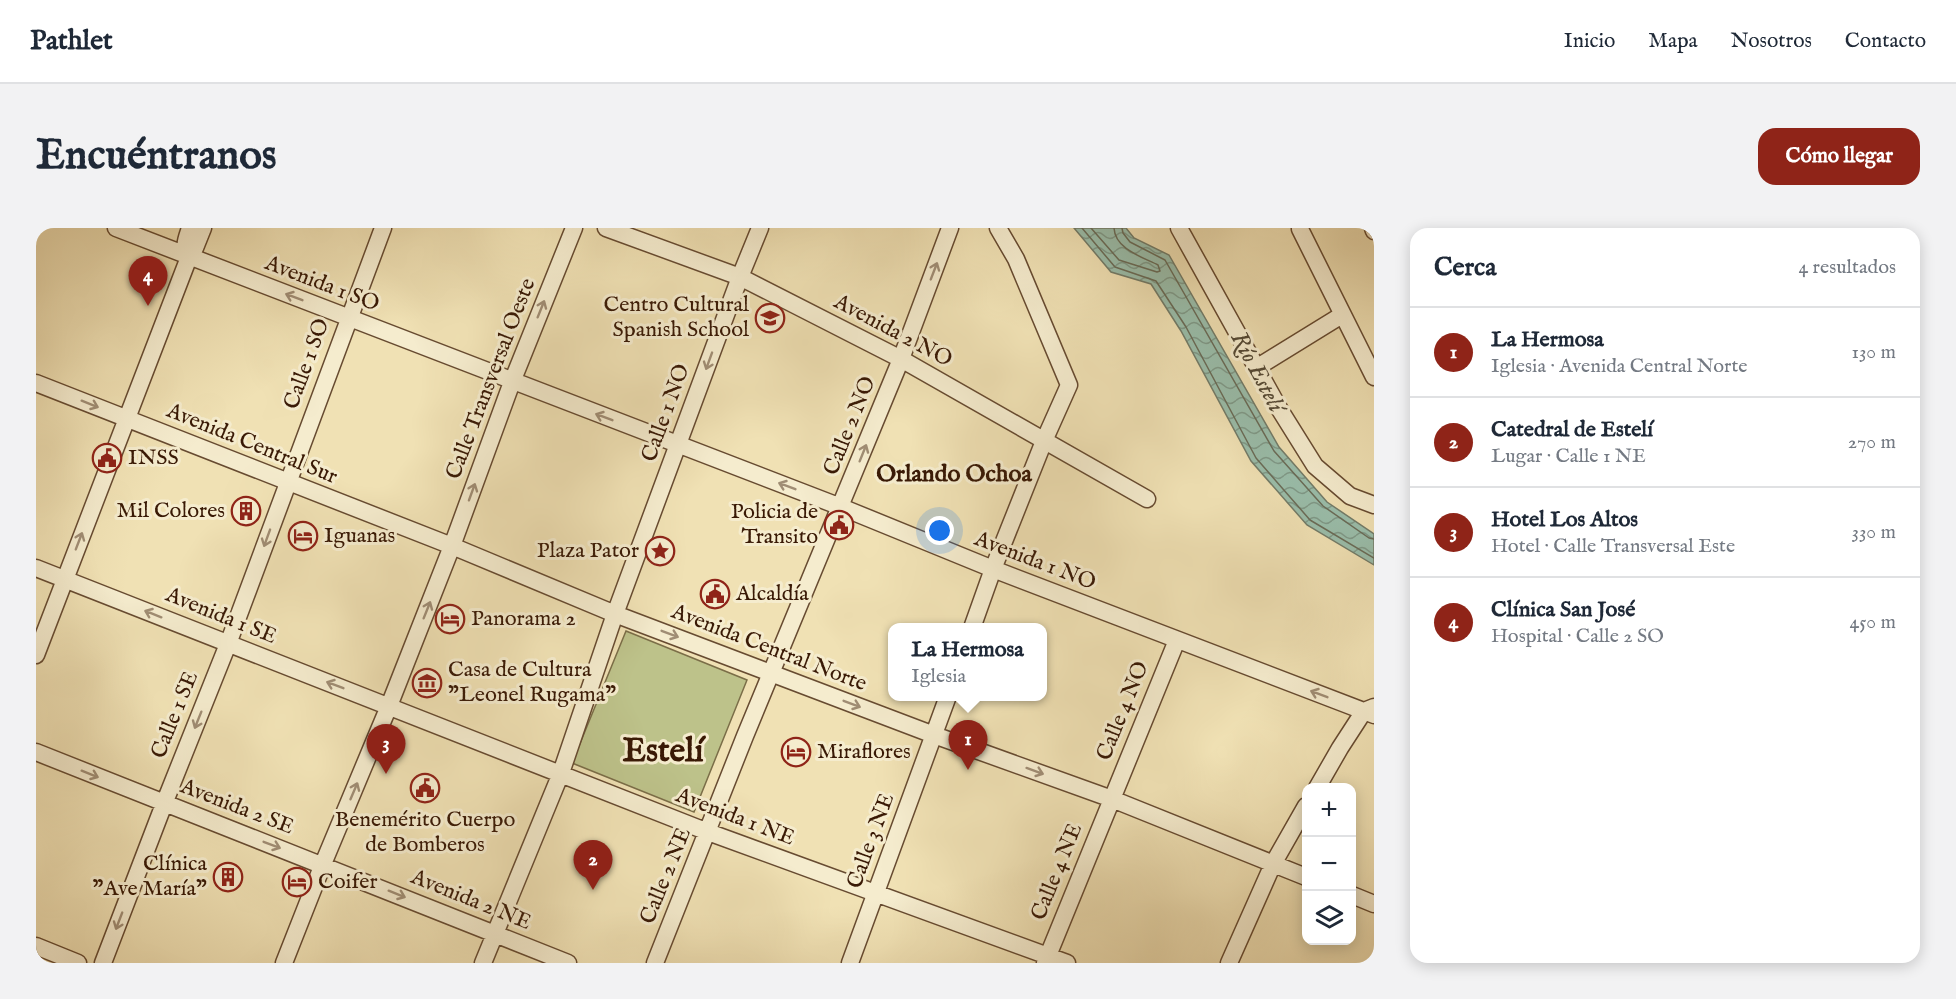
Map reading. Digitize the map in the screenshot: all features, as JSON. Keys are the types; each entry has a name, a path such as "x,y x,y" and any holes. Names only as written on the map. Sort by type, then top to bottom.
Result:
{"street":[{"name":"Avenida 1 SO","path":"116,228 513,382"},
{"path":"189,257 184,243 190,228"},
{"path":"36,655 189,257 193,253 203,228"},
{"name":"Calle 1 SO","path":"287,483 383,228"},
{"name":"Calle Transversal Oeste","path":"284,963 389,706 574,228"},
{"name":"Avenida 2 NO","path":"606,228 740,277 901,360 1147,498"},
{"name":"Calle 1 NO","path":"483,963 561,773 615,614 760,228"},
{"name":"Calle 2 NO","path":"771,673 901,360 950,228"},
{"path":"973,623 1044,441 1069,385 1016,259 998,228"},
{"path":"1179,228 1256,368 1315,466 1350,496 1374,505"},
{"path":"1300,230 1374,377"},
{"path":"1256,368 1342,315"},
{"name":"Avenida 1 NO","path":"513,382 841,507 993,569 1371,711"},
{"name":"Avenida Central Sur","path":"36,383 452,546"},
{"name":"Calle 1 SE","path":"104,963 228,644 287,483"},
{"name":"Avenida Central Norte","path":"452,546 615,614 934,735 1112,799 1302,875"},
{"name":"Avenida 1 SE","path":"36,568 389,706"},
{"name":"Calle 4 NO","path":"1112,799 1177,639"},
{"name":"Calle 2 NE","path":"655,963 771,673"},
{"name":"Calle 3 NE","path":"850,963 946,701"},
{"name":"Avenida 1 NE","path":"389,706 708,832 1046,959 1067,963"},
{"path":"1321,783 1371,711"},
{"name":"Avenida 2 SE","path":"36,752 164,804 323,864"},
{"name":"Calle 4 NE","path":"1046,959 1112,799"},
{"path":"1229,963 1273,864 1302,813"},
{"name":"Avenida 2 NE","path":"323,864 568,963"},
{"path":"1356,897 1374,904"},
{"path":"36,946 78,963"}],"green space":[{"path":"626,631 747,680 694,812 572,763"}],"water":[{"name":"Río Estelí","path":"1074,228 1126,228 1134,238 1169,255 1279,447 1327,502 1374,534 1374,565 1307,525 1251,461 1181,331 1151,284 1111,272"}],"place":[{"name":"Clínica San José","path":"148,306"},
{"name":"Centro Cultural Spanish School","path":"770,318"},
{"name":"INSS","path":"107,458"},
{"name":"Mil Colores","path":"246,511"},
{"name":"Policia de Transito","path":"839,525"},
{"name":"Iguanas","path":"303,536"},
{"name":"Plaza Pator","path":"660,551"},
{"name":"Alcaldía","path":"715,594"},
{"name":"Panorama 2","path":"450,619"},
{"name":"Casa de Cultura \"Leonel Rugama\"","path":"427,683"},
{"name":"Miraflores","path":"796,752"},
{"name":"La Hermosa","path":"968,770"},
{"name":"Hotel Los Altos","path":"386,774"},
{"name":"Benemérito Cuerpo de Bomberos","path":"425,788"},
{"name":"Clínica \"Ave María\"","path":"228,877"},
{"name":"Coifer","path":"297,882"},
{"name":"Catedral de Estelí","path":"593,890"}],"district":[{"name":"Orlando Ochoa","path":"954,474"},
{"name":"Estelí","path":"663,751"}]}
